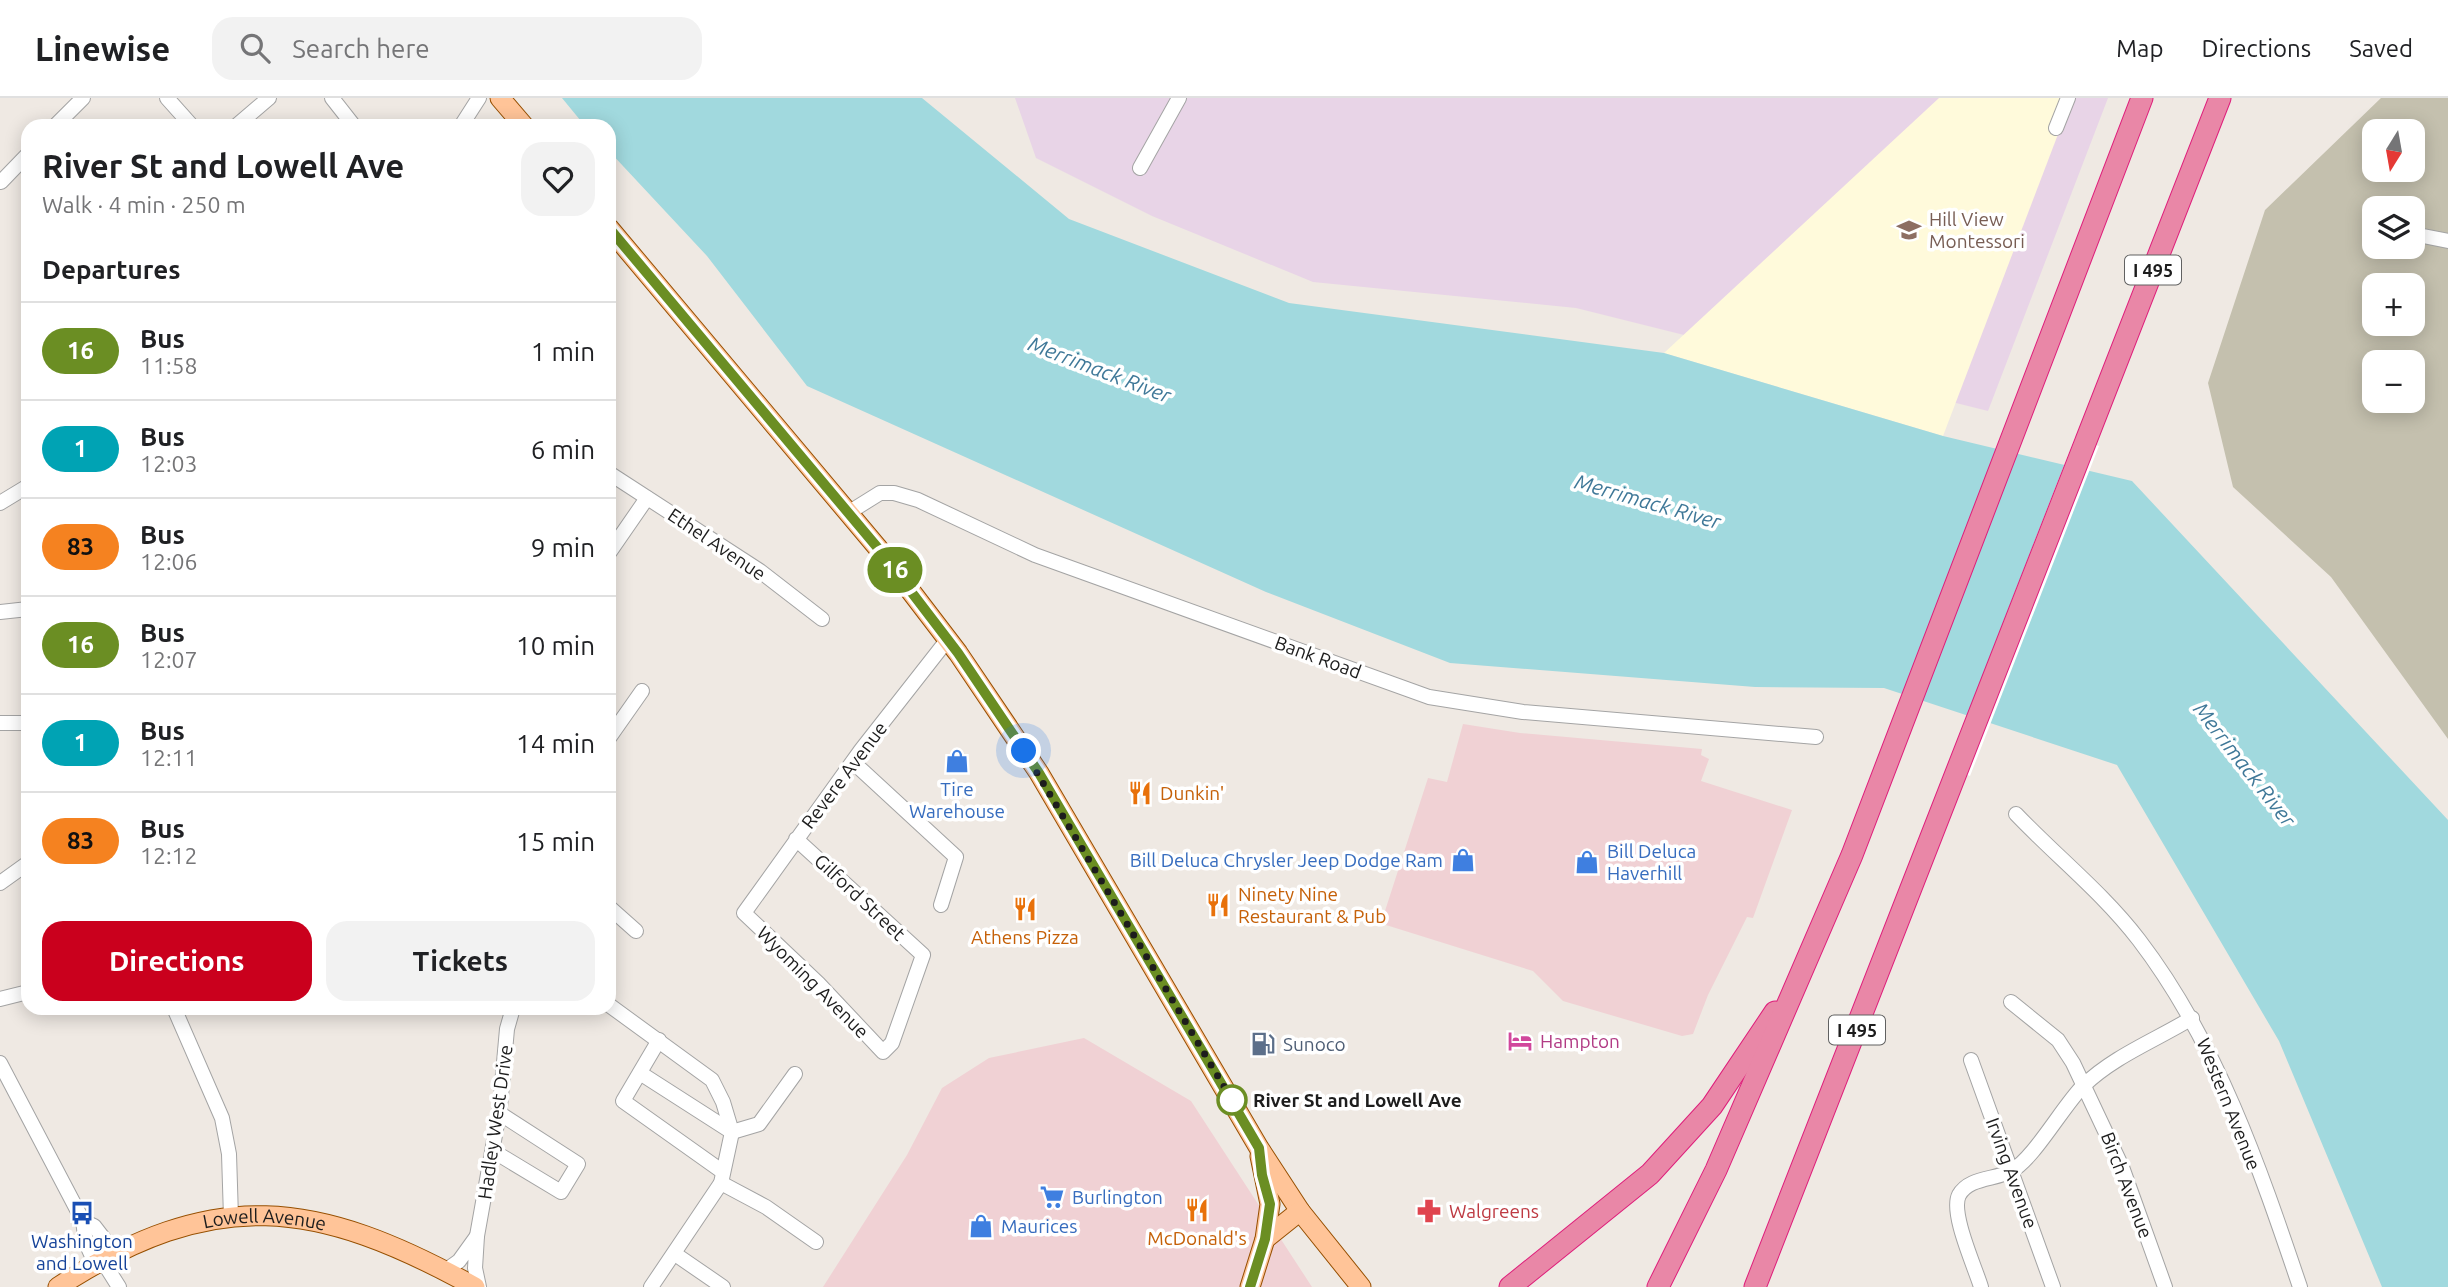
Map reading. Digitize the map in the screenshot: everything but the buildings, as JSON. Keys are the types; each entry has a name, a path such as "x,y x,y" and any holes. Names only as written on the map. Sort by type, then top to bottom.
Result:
{"highway":[{"path":"1658,1287 1716,1170 1807,964 2142,98"},
{"name":"I 495","path":"1755,1287 2220,98"},
{"path":"1510,1287 1650,1174 1684,1138 1739,1068 1807,964"}],"main road":[{"path":"500,98 518,119"},
{"path":"616,236 848,513 948,639 1039,773 1259,1148 1300,1211 1361,1287"},
{"path":"1250,1287 1265,1239 1270,1204 1262,1175 1259,1148"},
{"path":"1265,1239 1300,1211"},
{"name":"Lowell Avenue","path":"58,1287 104,1258 172,1228 230,1217 288,1215 317,1220 445,1271 477,1287"}],"street":[{"path":"62,119 83,98"},
{"path":"167,98 186,119"},
{"path":"244,119 269,98"},
{"path":"332,98 348,119"},
{"path":"466,119 479,98"},
{"path":"1140,168 1179,98"},
{"path":"2056,128 2068,98"},
{"path":"1,181 21,161"},
{"path":"2425,236 2448,241"},
{"name":"Ethel Avenue","path":"616,478 760,571 822,619"},
{"path":"0,503 21,490"},
{"name":"Bank Road","path":"848,513 880,493 894,493 918,500 1035,555 1429,697 1523,712 1816,737"},
{"path":"616,544 647,498"},
{"path":"0,612 21,610"},
{"name":"Revere Avenue","path":"744,913 853,762 948,639"},
{"path":"616,728 642,691"},
{"path":"0,723 21,723"},
{"path":"853,762 956,857 941,905"},
{"name":"Western Avenue","path":"2016,814 2094,890 2137,937 2192,1018 2211,1054 2300,1287"},
{"name":"Gilford Street","path":"796,839 923,955 892,1043 883,1052"},
{"path":"0,883 21,868"},
{"path":"616,913 636,931"},
{"name":"Wyoming Avenue","path":"744,913 818,983 883,1052"},
{"path":"0,999 21,994"},
{"name":"Birch Avenue","path":"2011,1002 2058,1040 2083,1086 2122,1167 2165,1287"},
{"path":"616,1010 712,1080 723,1102 732,1132 722,1178 651,1287"},
{"path":"177,1015 222,1118 229,1154 230,1217"},
{"name":"Hadley West Drive","path":"477,1287 477,1236 499,1113 507,1030 511,1015"},
{"path":"1981,1287 1956,1214 1959,1196 1970,1184 2011,1171 2028,1156 2083,1086 2125,1055 2192,1018"},
{"path":"659,1040 623,1101 722,1178 816,1242"},
{"name":"Irving Avenue","path":"1971,1060 2053,1287"},
{"path":"0,1063 83,1222 86,1243 104,1258"},
{"path":"640,1073 732,1132 759,1124 795,1074"},
{"path":"493,1151 561,1192 578,1164 499,1113"},
{"path":"83,1222 94,1226 104,1258 119,1287"},
{"name":"Hadley West Drive","path":"445,1271 459,1261 477,1236"},
{"path":"675,1254 723,1287"}],"shaded area":[{"path":"1015,98 2108,98 1988,411 1576,308 1313,282 1152,216 1036,158"},
{"name":"Hill View Montessori","path":"1939,98 2064,98 2068,108 1943,436 1664,353"},
{"path":"2381,98 2448,98 2448,739 2331,577 2233,487 2208,383 2265,210"},
{"name":"Bill Deluca Haverhill","path":"1463,724 1520,733 1702,749 1701,755 1709,759 1701,781 1792,810 1753,918 1747,917 1708,995 1693,1034 1682,1036 1563,1001 1533,971 1386,925 1389,916 1384,914 1428,778 1447,782"},
{"path":"1084,1038 1191,1101 1312,1287 823,1287 907,1155 942,1088 989,1058"}],"water":[{"name":"Merrimack River","path":"562,98 922,98 1069,219 1289,303 1664,353 1943,436 2132,481 2448,820 2448,1287 2382,1287 2279,1041 2117,765 1884,688 1755,687 1450,663 1266,592 807,386 707,256 616,158 616,119 579,119"}],"pier":[{"path":"2075,437 2099,446 1970,776 1947,767"}],"bus line":[{"name":"16","path":"616,236 923,605 1039,773 1140,950 1179,1010 1259,1148 1262,1175 1269,1192 1270,1204 1265,1239 1250,1287"}],"place":[{"name":"Hill View Montessori","path":"1909,230"},
{"name":"Tire Warehouse","path":"957,761"},
{"name":"Dunkin'","path":"1140,793"},
{"name":"Bill Deluca Chrysler Jeep Dodge Ram","path":"1463,860"},
{"name":"Bill Deluca Haverhill","path":"1587,862"},
{"name":"Ninety Nine Restaurant & Pub","path":"1218,905"},
{"name":"Athens Pizza","path":"1025,909"},
{"name":"Hampton","path":"1520,1041"},
{"name":"Sunoco","path":"1263,1044"},
{"name":"River St and Lowell Ave","path":"1232,1100"},
{"name":"Burlington","path":"1052,1197"},
{"name":"McDonald's","path":"1197,1210"},
{"name":"Walgreens","path":"1429,1211"},
{"name":"Washington and Lowell","path":"82,1213"},
{"name":"Maurices","path":"981,1226"}],"route":[{"path":"1024,751 1140,950 1232,1100"}]}
